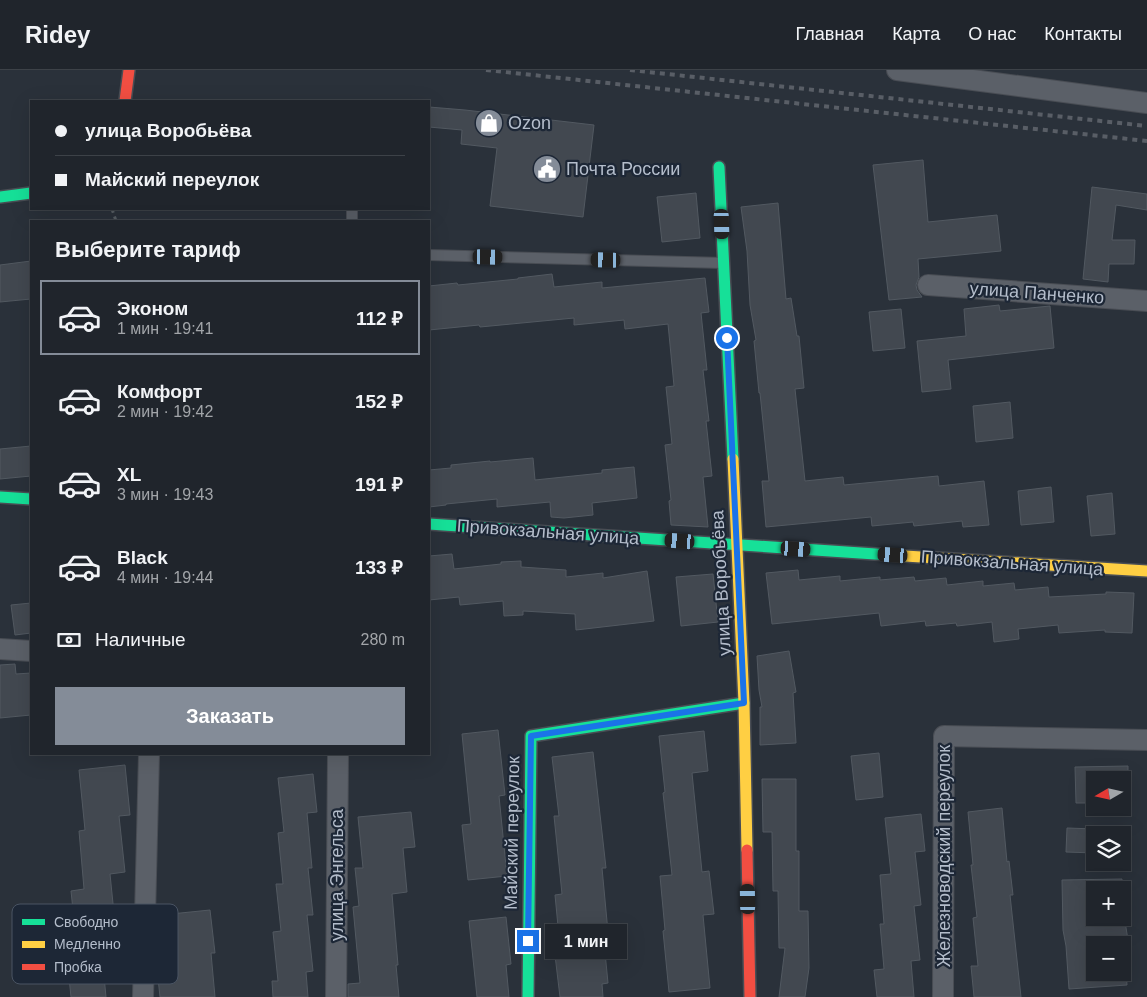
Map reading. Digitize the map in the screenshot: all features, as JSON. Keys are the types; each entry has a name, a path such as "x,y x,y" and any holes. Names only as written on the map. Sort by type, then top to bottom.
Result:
{"street":[{"path":"125,100 129,70"},
{"path":"897,70 1147,103"},
{"name":"улица Воробьёва","path":"719,167 744,703 750,997"},
{"path":"0,197 30,193"},
{"name":"улица Панченко","path":"928,285 1147,301"},
{"path":"0,497 30,499"},
{"name":"Привокзальная улица","path":"430,524 1147,572"},
{"path":"0,649 30,651"},
{"name":"Майский переулок","path":"528,997 531,736 744,703"},
{"name":"Железноводский переулок","path":"944,997 944,736 1147,740"},
{"path":"145,904 149,755"},
{"name":"улица Энгельса","path":"336,997 338,755"},
{"path":"142,984 142,997"}],"lane":[{"path":"430,255 723,263"}],"building":[{"path":"430,107 594,125 583,217 490,206 497,148 461,144 462,130 430,127"},
{"path":"923,160 928,222 997,215 1001,251 918,259 919,277 916,285 922,297 889,300 873,165"},
{"path":"1092,187 1147,194 1147,210 1116,205 1112,240 1135,240 1134,264 1109,264 1108,282 1083,279"},
{"path":"696,193 700,238 662,242 657,197"},
{"path":"778,203 786,299 791,298 797,336 799,336 804,388 795,389 805,481 843,477 844,485 938,476 939,486 984,481 989,525 963,527 962,521 914,526 913,522 872,526 871,517 766,527 762,481 769,481 741,207"},
{"path":"30,261 30,299 0,302 0,265"},
{"path":"552,274 554,287 602,282 602,288 705,278 709,312 701,313 707,370 703,370 709,421 706,421 712,476 703,477 708,527 671,525 669,501 671,500 665,445 672,444 666,387 674,386 668,324 625,329 624,320 574,325 574,318 430,330 430,286 457,283 458,285"},
{"path":"999,305 1000,311 1050,306 1054,348 948,360 951,389 922,392 917,341 966,336 964,309"},
{"path":"901,309 905,348 873,351 869,312"},
{"path":"1010,402 1013,438 976,442 973,406"},
{"path":"30,446 30,476 0,479 0,449"},
{"path":"533,458 535,480 602,473 602,470 634,467 637,498 592,503 593,515 564,518 551,517 550,502 497,507 497,499 430,507 430,470 451,468 451,465"},
{"path":"1051,487 1054,522 1021,525 1018,491"},
{"path":"1112,493 1115,534 1091,536 1087,496"},
{"path":"452,554 454,569 521,561 521,567 566,570 566,577 603,573 603,578 647,571 654,621 576,630 575,614 523,611 523,615 504,616 503,601 460,605 459,597 430,600 430,556"},
{"path":"798,570 799,580 840,576 840,581 880,577 880,580 914,577 915,581 946,578 947,585 983,581 983,586 1014,583 1015,590 1048,587 1049,597 1106,594 1106,592 1134,593 1132,633 1105,632 1105,630 1059,633 1058,625 1018,629 1019,639 994,642 992,622 957,626 956,623 926,626 925,621 881,626 879,613 772,624 766,573"},
{"path":"713,574 718,622 681,626 676,577"},
{"path":"30,603 30,633 15,635 11,605"},
{"path":"789,651 796,692 793,693 796,743 760,745 760,707 762,707 757,656"},
{"path":"15,664 16,674 30,673 30,715 0,718 0,665"},
{"path":"498,730 505,795 499,796 507,876 468,880 462,825 471,824 462,734"},
{"path":"704,731 708,771 692,773 702,872 709,871 714,914 703,915 710,988 669,992 660,876 672,875 659,736"},
{"path":"593,752 606,868 602,868 608,932 603,932 608,983 602,984 603,997 560,997 554,947 560,947 555,895 562,894 554,816 559,816 552,757"},
{"path":"879,753 883,797 856,800 851,756"},
{"path":"125,765 130,815 119,816 125,872 110,874 113,904 72,904 71,891 84,889 79,831 85,830 79,770"},
{"path":"1128,766 1128,771 1086,771 1086,803 1076,803 1075,767"},
{"path":"313,774 317,812 307,813 312,868 308,868 313,915 307,915 313,971 306,972 308,997 273,997 272,981 278,981 273,932 281,931 276,884 283,884 278,833 284,832 278,778"},
{"path":"762,779 796,779 796,851 799,851 799,911 808,911 809,968 805,997 779,997 785,948 779,948 778,891 773,891 772,832 763,832"},
{"path":"1002,808 1007,862 1009,861 1013,895 1010,895 1021,997 974,997 971,966 978,966 973,918 977,917 971,865 973,865 968,812"},
{"path":"411,812 415,847 403,848 407,892 392,894 399,997 348,997 348,984 360,983 353,907 359,906 355,868 363,868 358,817"},
{"path":"921,814 925,851 915,852 921,905 914,906 920,960 911,961 914,997 877,997 874,970 884,969 880,924 884,924 880,875 891,874 885,818"},
{"path":"1067,828 1086,829 1086,853 1066,852"},
{"path":"1122,879 1122,881 1086,881 1086,926 1126,926 1127,936 1086,936 1086,981 1127,981 1127,985 1069,989 1063,930 1062,880"},
{"path":"210,910 215,953 211,953 215,997 160,997 159,984 178,984 178,913"},
{"path":"506,917 511,964 506,965 509,997 477,997 469,921"},
{"path":"70,984 105,984 106,997 71,997"}],"railway":[{"path":"486,70 1147,141"},
{"path":"630,70 1147,126"}],"traffic: fast":[{"path":"719,167 733,459"},
{"path":"0,197 30,193"},
{"path":"0,497 30,499"},
{"path":"430,524 905,556"},
{"path":"528,997 531,736 744,703"}],"traffic: slow":[{"path":"733,459 744,703 747,850"},
{"path":"905,556 1147,571"}],"traffic: jam":[{"path":"125,100 129,70"},
{"path":"747,850 750,997"}],"place":[{"name":"Ozon","path":"489,123"},
{"name":"Почта России","path":"547,169"}],"route":[{"path":"528,941 531,736 744,703 727,338"}]}
